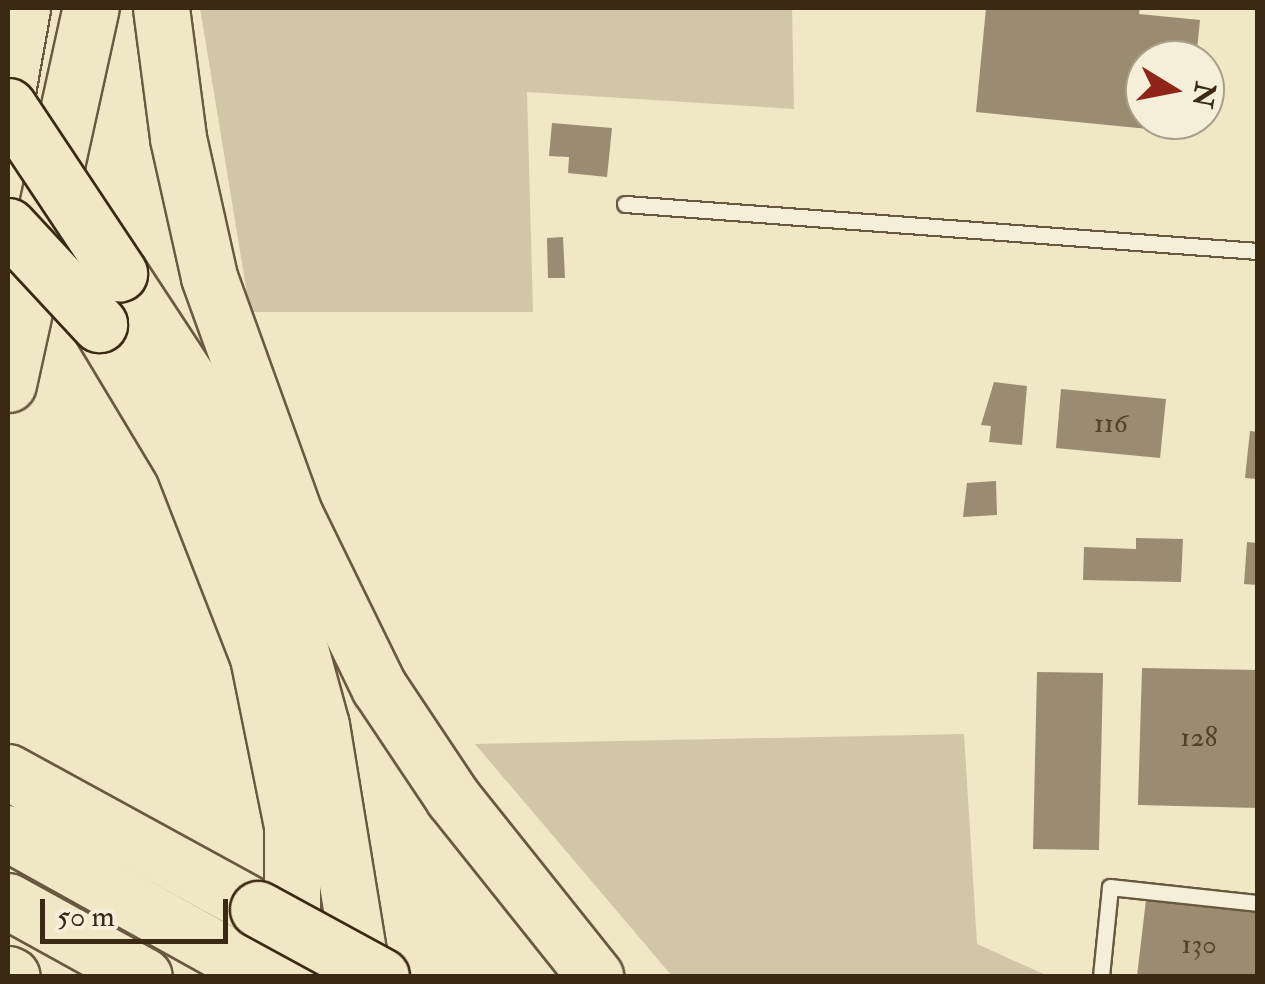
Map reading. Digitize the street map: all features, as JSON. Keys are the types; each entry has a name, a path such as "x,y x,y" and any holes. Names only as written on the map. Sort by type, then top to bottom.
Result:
{"highway":[{"path":"8,86 22,8"},
{"path":"8,384 91,8"},
{"path":"160,8 178,138 209,276 294,513 379,687 453,798 594,976"},
{"path":"8,106 201,398 272,550 321,725 362,976"},
{"path":"8,226 99,324 168,434 258,657 292,826 267,973 8,833"},
{"path":"8,772 380,976"},
{"path":"8,901 144,976"}],"lane":[{"path":"625,204 1258,251"},
{"path":"1101,976 1110,887 1258,903"}],"shaded area":[{"path":"200,8 792,8 794,109 527,92 533,312 250,312"},
{"path":"964,734 977,944 1048,976 672,976 475,744"}],"building":[{"path":"986,8 1140,8 1139,14 1200,20 1198,40 1125,40 1125,127 976,112"},
{"path":"552,123 612,128 607,177 568,173 569,157 549,156"},
{"path":"563,237 565,278 548,278 547,238"},
{"path":"994,382 1027,386 1022,445 989,442 991,426 981,425"},
{"path":"1061,389 1166,399 1160,458 1056,448"},
{"path":"1250,431 1258,432 1258,479 1245,478"},
{"path":"996,481 997,515 963,517 967,483"},
{"path":"1136,538 1183,539 1181,582 1083,580 1084,547 1136,549"},
{"path":"1247,542 1258,543 1258,585 1244,584"},
{"path":"1142,668 1258,670 1258,808 1138,805"},
{"path":"1037,672 1103,673 1099,850 1033,849"},
{"path":"1146,900 1258,913 1258,976 1137,976"}]}
